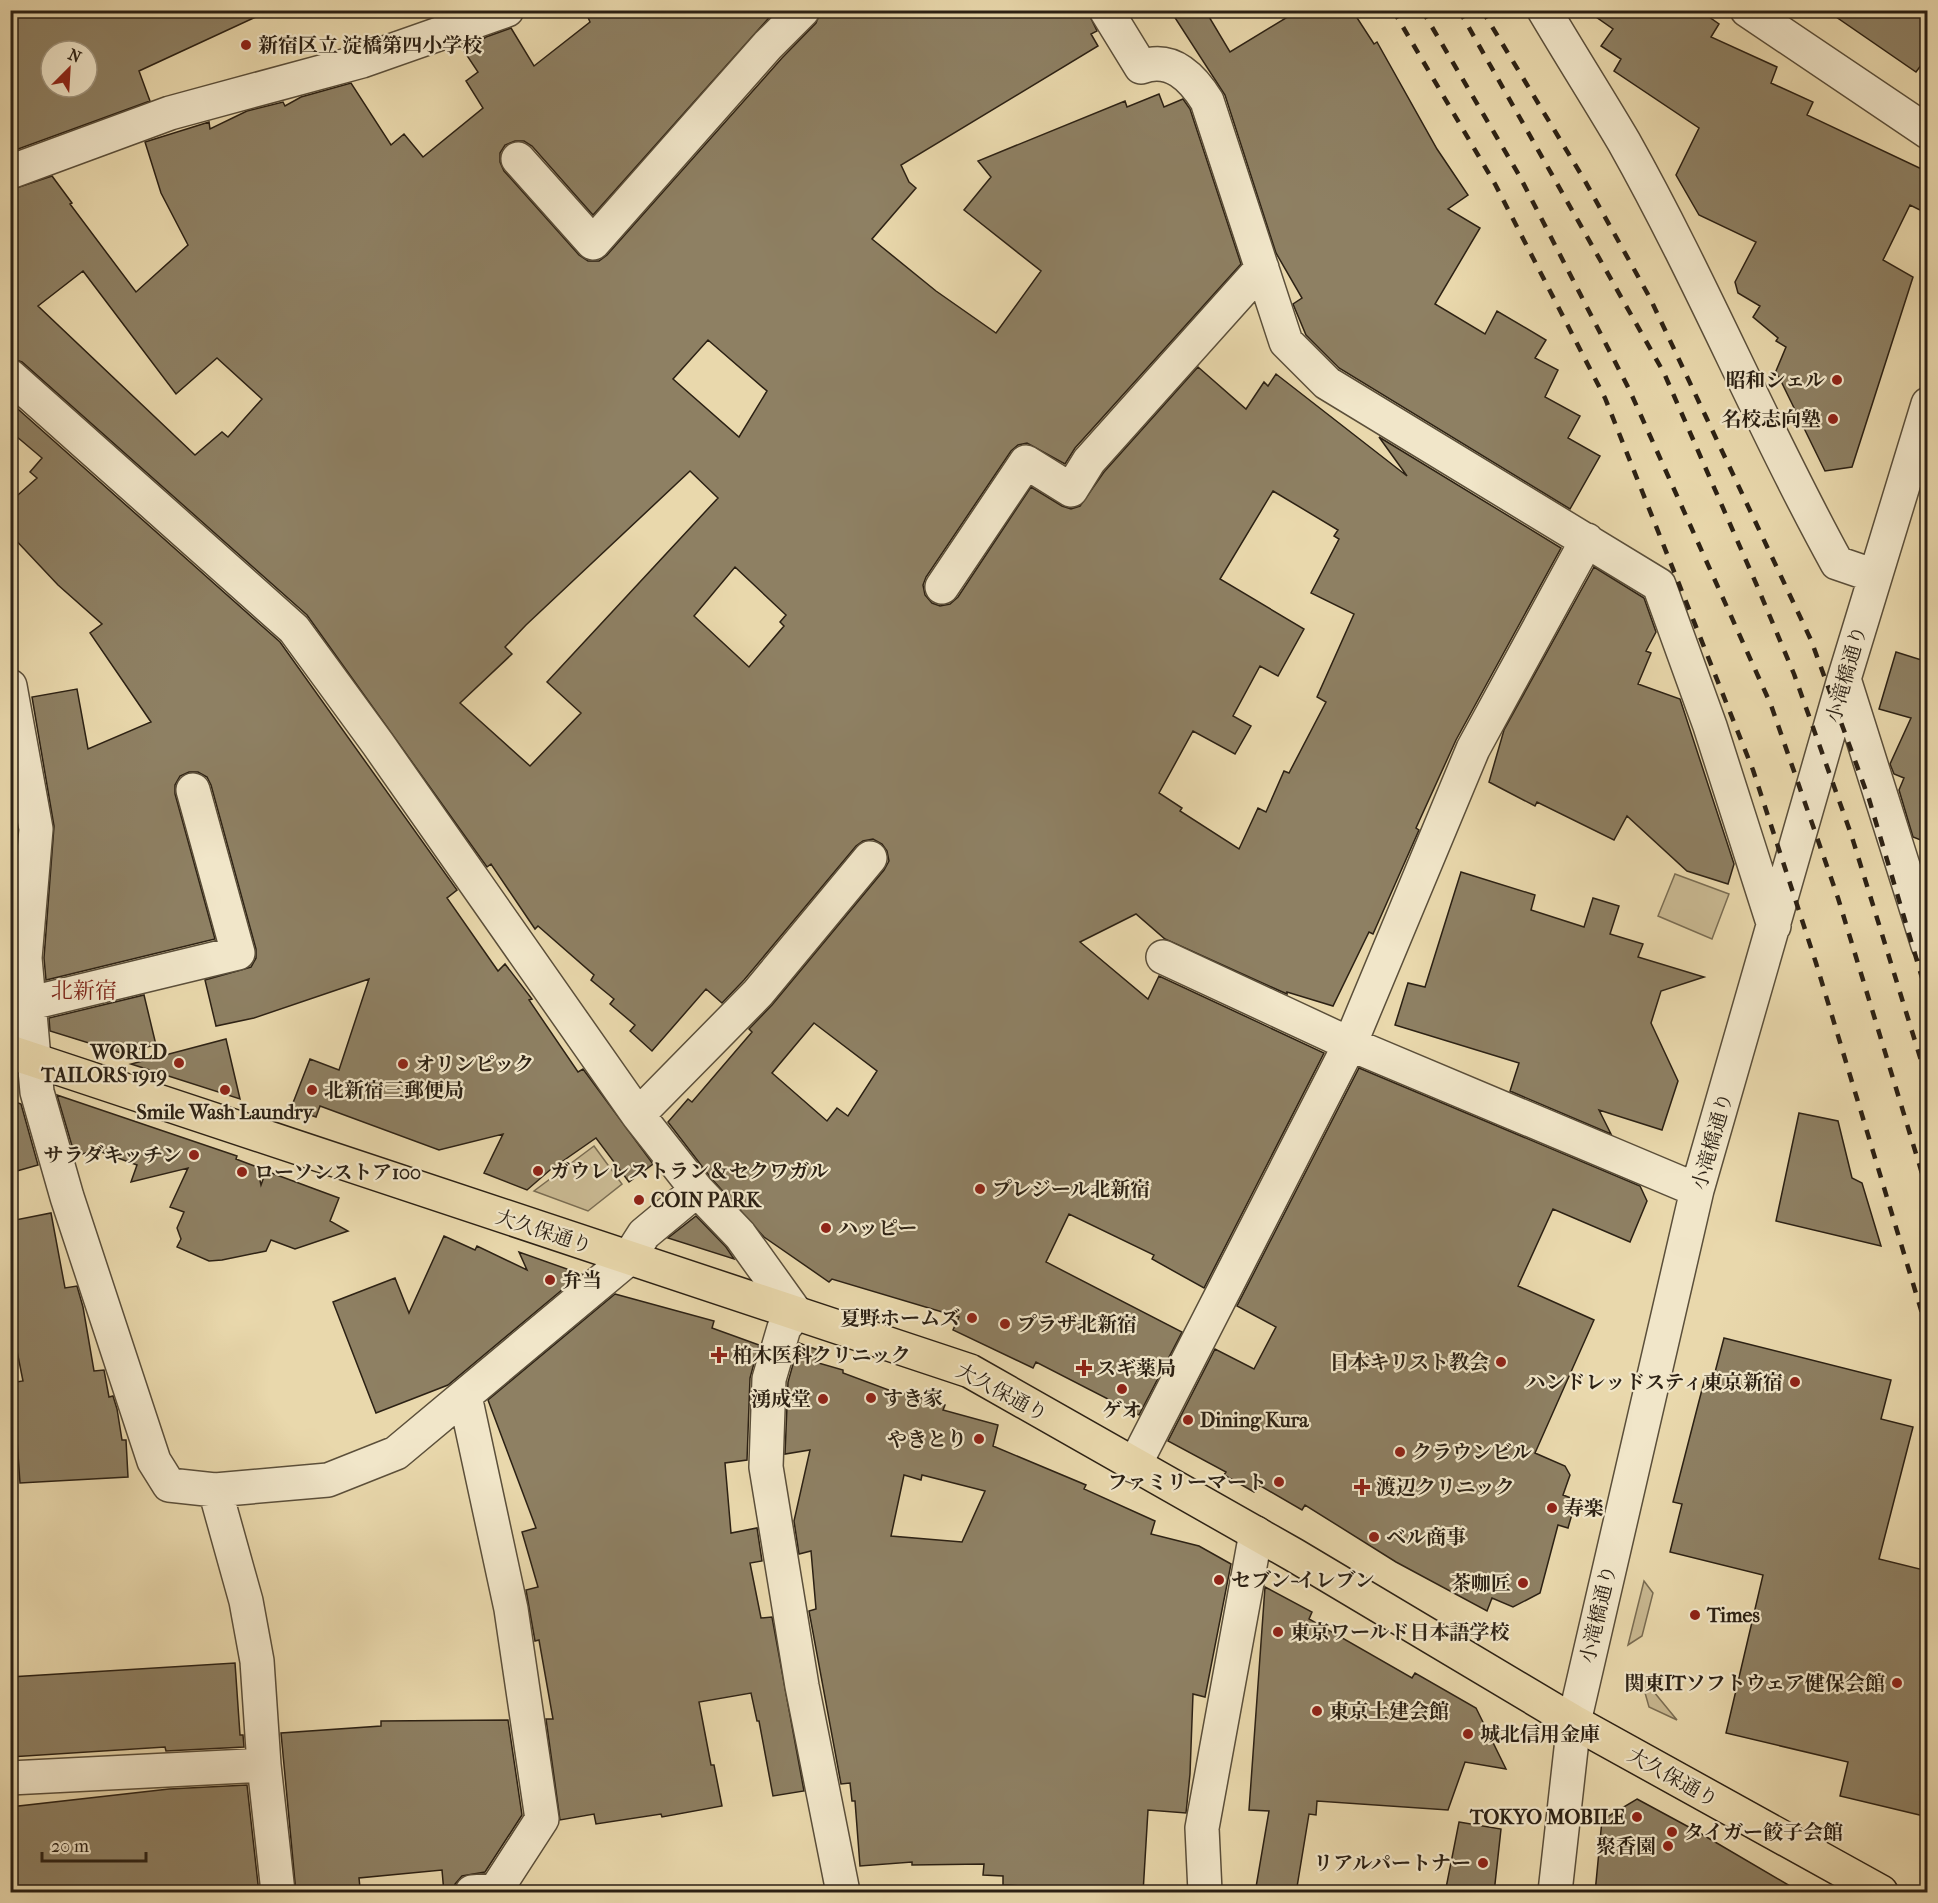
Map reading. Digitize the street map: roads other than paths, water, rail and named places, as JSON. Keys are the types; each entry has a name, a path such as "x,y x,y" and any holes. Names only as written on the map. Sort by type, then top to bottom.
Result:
{"main road":[{"name":"大久保通り","path":"23,1057 970,1371 1134,1466 1256,1533 1574,1722 1881,1893"}],"street":[{"path":"10,172 170,113 362,61 507,10"},
{"path":"518,159 593,243 768,45 803,10"},
{"path":"1106,10 1141,67 1163,63 1185,73 1208,100 1286,342 1328,383 1659,585 1710,726 1774,926"},
{"path":"1544,10 1624,142 1808,510 1837,563 1875,576"},
{"path":"1747,10 1928,132"},
{"path":"942,587 1026,462 1071,490 1089,461 1262,268"},
{"path":"10,376 294,629 378,744 638,1115 697,1190 740,1235 796,1313 784,1328 769,1379 766,1467 802,1686 843,1893"},
{"name":"小滝橋通り","path":"1555,1893 1574,1722 1697,1190 1844,679 1928,404"},
{"path":"1134,1466 1350,1044 1473,749 1587,540"},
{"path":"1844,679 1928,945"},
{"path":"10,686 36,828 18,957 27,1004 23,1057 37,1092 67,1197 154,1461 169,1485 215,1490 328,1480 396,1453 628,1259 644,1234 697,1190"},
{"path":"27,1004 238,953 194,790"},
{"path":"638,1115 758,993 870,858"},
{"path":"1163,957 1350,1044 1697,1190"},
{"path":"465,1396 511,1609 542,1819 496,1890 472,1893"},
{"path":"215,1490 246,1601 257,1660 264,1765 278,1893"},
{"path":"1205,1893 1202,1828 1256,1533"},
{"path":"10,1778 264,1765"}],"railway":[{"path":"1393,10 1495,184 1605,398 1753,770 1816,963 1928,1333"},
{"path":"1422,10 1519,175 1629,389 1771,705 1838,898 1928,1193"},
{"path":"1459,10 1664,373 1758,588 1794,674 1851,834 1928,1083"},
{"path":"1482,10 1585,181 1650,298 1811,640 1869,799 1928,998"}],"place":[{"name":"新宿区立 淀橋第四小学校","path":"246,45"},
{"name":"昭和シェル","path":"1837,380"},
{"name":"名校志向塾","path":"1833,419"},
{"name":"WORLD TAILORS 1919","path":"179,1063"},
{"name":"オリンピック","path":"403,1064"},
{"name":"Smile Wash Laundry","path":"225,1090"},
{"name":"北新宿三郵便局","path":"312,1090"},
{"name":"サラダキッチン","path":"194,1155"},
{"name":"ガウレレストラン＆セクワガル","path":"538,1171"},
{"name":"ローソンストア100","path":"242,1172"},
{"name":"プレジール北新宿","path":"980,1189"},
{"name":"COIN PARK","path":"639,1200"},
{"name":"ハッピー","path":"826,1228"},
{"name":"弁当","path":"550,1280"},
{"name":"夏野ホームズ","path":"972,1318"},
{"name":"プラザ北新宿","path":"1005,1324"},
{"name":"柏木医科クリニック","path":"719,1355"},
{"name":"日本キリスト教会","path":"1501,1362"},
{"name":"スギ薬局","path":"1084,1368"},
{"name":"ハンドレッドスティ東京新宿","path":"1795,1382"},
{"name":"ゲオ","path":"1122,1389"},
{"name":"すき家","path":"871,1398"},
{"name":"湧成堂","path":"823,1399"},
{"name":"Dining Kura","path":"1188,1420"},
{"name":"やきとり","path":"979,1439"},
{"name":"クラウンビル","path":"1400,1452"},
{"name":"ファミリーマート","path":"1279,1482"},
{"name":"渡辺クリニック","path":"1362,1487"},
{"name":"寿楽","path":"1552,1508"},
{"name":"ベル商事","path":"1374,1537"},
{"name":"セブン-イレブン","path":"1219,1580"},
{"name":"茶咖匠","path":"1523,1583"},
{"name":"Times","path":"1695,1615"},
{"name":"東京ワールド日本語学校","path":"1278,1632"},
{"name":"関東ITソフトウェア健保会館","path":"1897,1683"},
{"name":"東京土建会館","path":"1317,1711"},
{"name":"城北信用金庫","path":"1468,1734"},
{"name":"TOKYO MOBILE","path":"1637,1817"},
{"name":"タイガー餃子会館","path":"1672,1832"},
{"name":"聚香園","path":"1668,1846"},
{"name":"リアルパートナー","path":"1483,1863"}],"district":[{"name":"北新宿","path":"84,990"}]}
